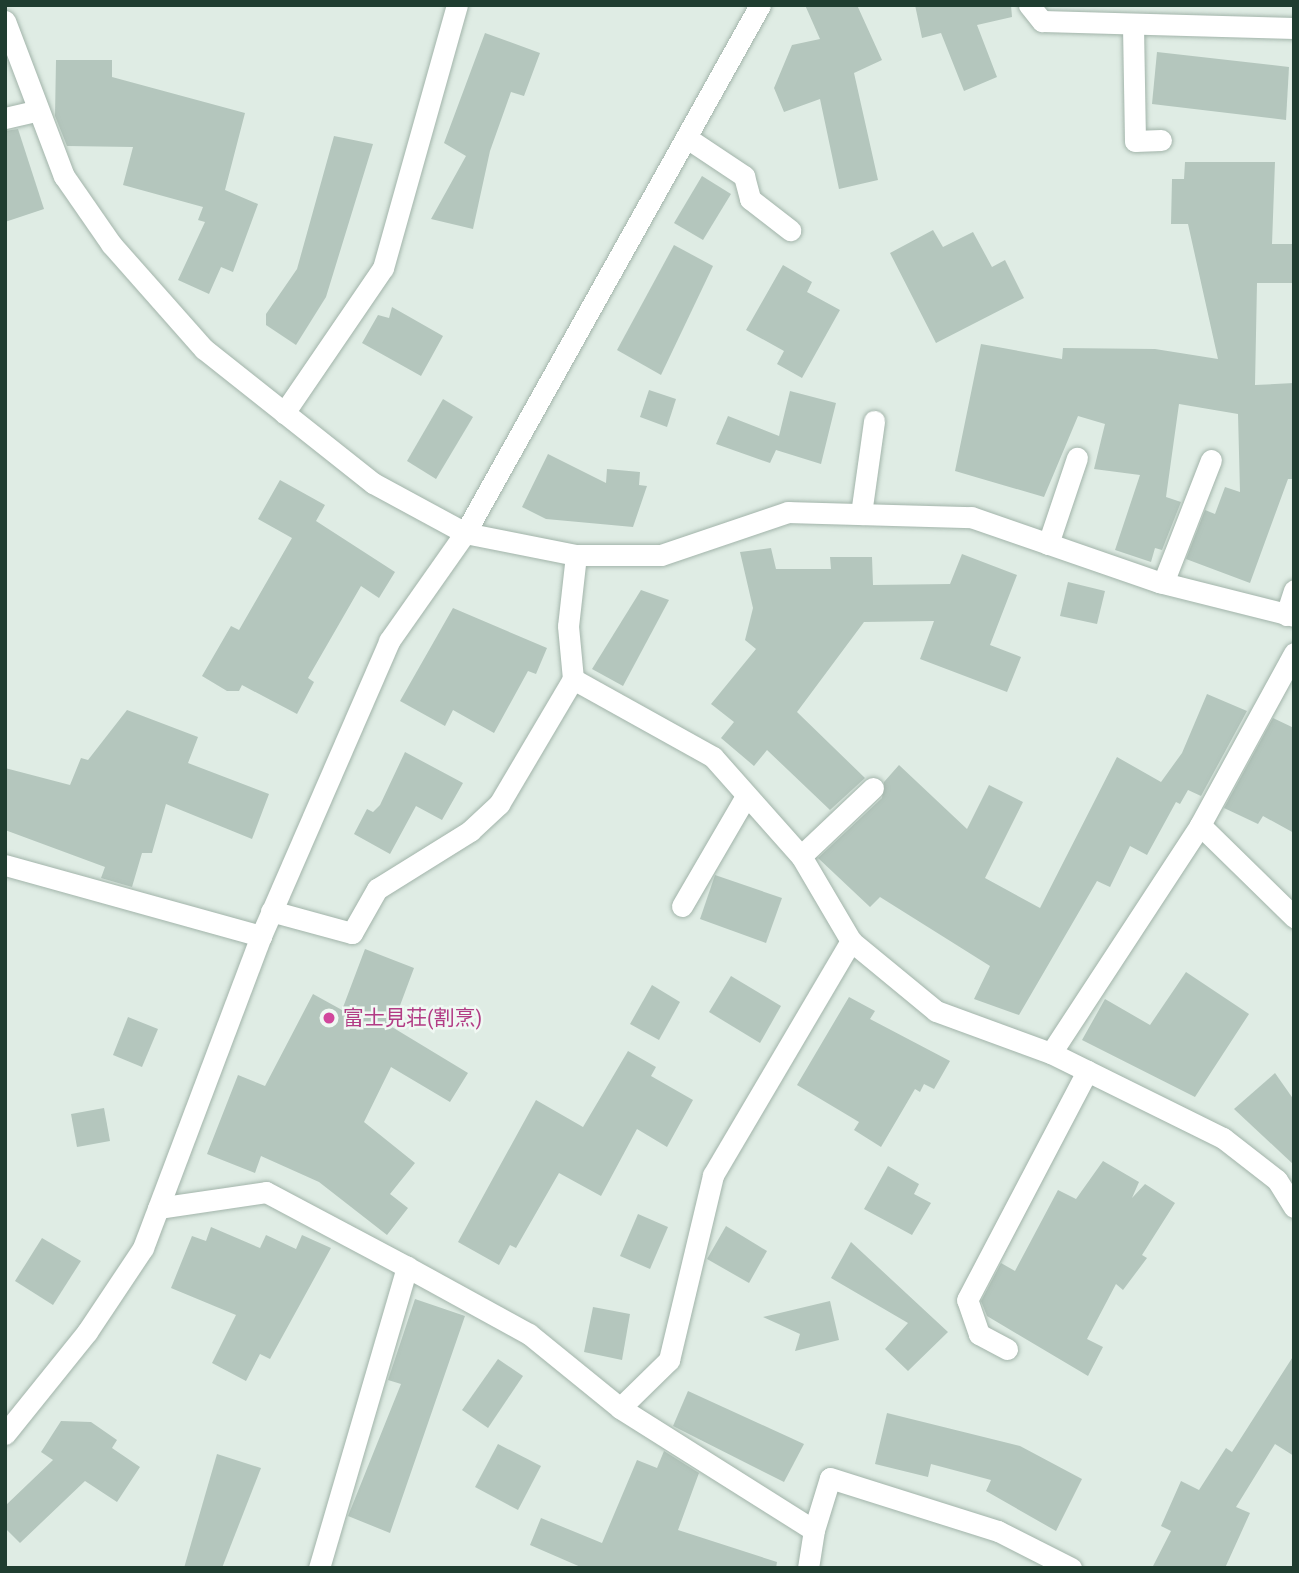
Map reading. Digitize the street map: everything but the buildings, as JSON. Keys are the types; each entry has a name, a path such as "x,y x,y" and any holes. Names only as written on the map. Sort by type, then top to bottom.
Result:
{"street":[{"path":"284,413 383,268 457,5"},
{"path":"5,1434 87,1332 143,1248 271,911 389,641 465,533 760,5"},
{"path":"1029,5 1042,21 1133,26 1294,27"},
{"path":"5,21 35,111 64,176 111,244 204,349 373,483 465,533 576,555 661,555 788,512 971,517 1163,583 1290,615 1294,590"},
{"path":"1133,26 1135,141 1161,140"},
{"path":"5,118 35,111"},
{"path":"687,138 744,176 750,199 790,230"},
{"path":"862,514 874,421"},
{"path":"1048,544 1077,458"},
{"path":"1163,583 1211,460"},
{"path":"271,911 352,933 377,889 470,831 499,804 573,679 568,626 576,555"},
{"path":"1051,1053 1200,825 1294,653"},
{"path":"573,679 713,757 801,856 851,941 936,1011 1051,1053 1223,1138 1277,1180 1293,1204"},
{"path":"801,856 873,788"},
{"path":"682,906 746,796"},
{"path":"1200,825 1294,917"},
{"path":"5,865 261,936"},
{"path":"620,1408 669,1360 713,1175 851,941"},
{"path":"1007,1349 979,1334 967,1300 1087,1071"},
{"path":"158,1208 266,1192 529,1334 620,1408 814,1530"},
{"path":"319,1568 407,1267"},
{"path":"808,1568 814,1530 830,1478 998,1531 1071,1568"}],"place":[{"name":"富士見荘(割烹)","path":"329,1018"}]}
